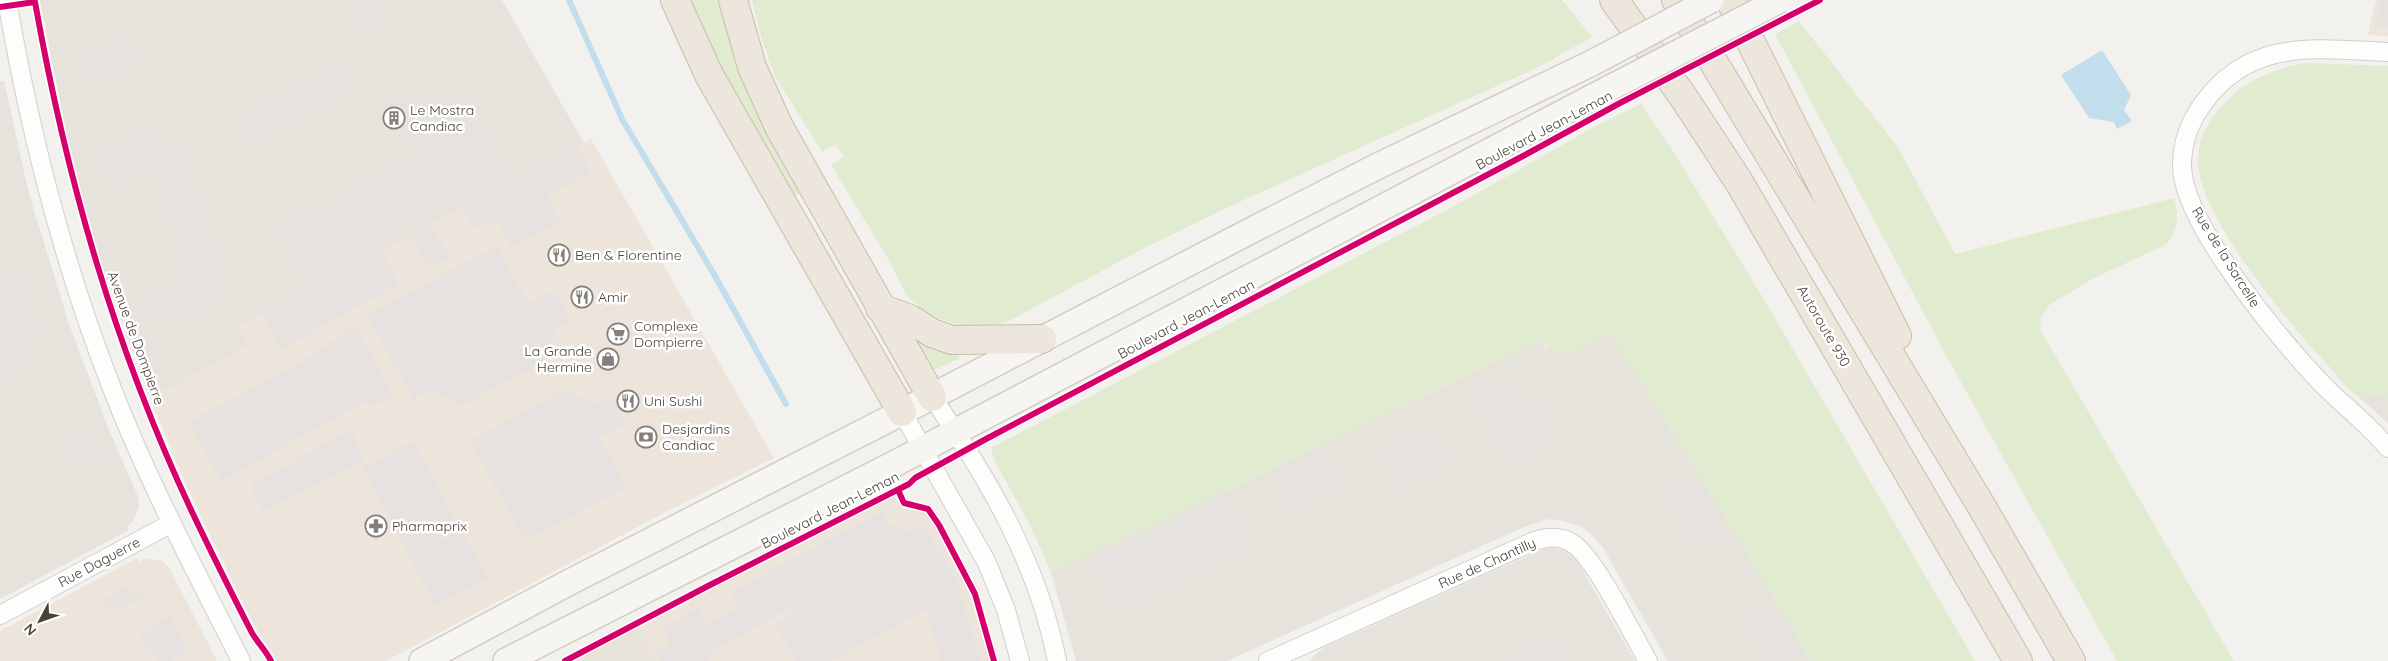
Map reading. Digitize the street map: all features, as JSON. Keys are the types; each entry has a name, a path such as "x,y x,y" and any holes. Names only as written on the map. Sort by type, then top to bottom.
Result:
{"highway":[{"path":"675,0 710,75 902,412"},
{"path":"733,0 746,50 764,98 880,308 932,397"},
{"path":"1603,0 1635,29"},
{"name":"Autoroute 930","path":"1614,0 1726,161 2018,661"},
{"path":"1676,0 1982,507 2071,661"},
{"path":"1730,0 1982,507"},
{"path":"880,308 910,319 942,338 952,340 1042,339"}],"street":[{"path":"7,0 6,38 75,288 113,392 172,523 241,661"},
{"path":"422,661 566,584 1370,170 1592,63 1711,0"},
{"name":"Boulevard Jean-Leman","path":"506,661 923,449 1780,0"},
{"name":"Rue de la Sarcelle","path":"2388,52 2317,49 2282,51 2247,64 2228,77 2210,94 2196,114 2184,145 2182,166 2188,195 2201,224 2263,315 2306,367 2388,448"},
{"path":"932,397 993,494 1032,572 1046,614 1057,661"},
{"path":"902,412 974,537 993,576 1006,610 1020,661"},
{"name":"Rue Daguerre","path":"0,615 172,523"},
{"name":"Rue de Chantilly","path":"1273,660 1532,542 1553,537 1572,543 1591,562 1648,661"}],"shaded area":[{"path":"40,0 502,0 584,143 240,326 247,346 150,399 95,248 69,147"},
{"path":"351,0 380,0 384,20 357,25"},
{"path":"2376,0 2388,0 2388,36 2368,35"},
{"path":"2380,0 2388,0 2388,27 2376,27"},
{"path":"127,41 132,65 82,79 76,55"},
{"path":"337,68 348,92 253,143 240,117"},
{"path":"0,81 4,81 29,194 69,324 107,425 139,499 139,506 133,521 127,526 129,530 0,599"},
{"path":"477,124 504,173 410,223 402,206 393,210 390,212 399,229 305,278 278,229 321,207 330,223 337,220 329,204 372,179 381,195 388,192 380,176 423,152 432,168 449,158 441,143"},
{"path":"151,134 157,155 107,170 100,147"},
{"path":"591,139 774,458 660,515 386,661 277,661 260,636 236,589 185,483 150,399 246,346 240,326"},
{"path":"577,147 591,172 547,195 560,222 511,247 497,221 473,228 463,207"},
{"path":"184,152 227,299 158,323 148,294 193,279 159,168 115,181 112,173"},
{"path":"431,224 449,257 429,268 411,235"},
{"path":"497,246 528,303 555,290 571,322 555,330 545,360 463,405 429,390 413,399 367,315"},
{"path":"381,251 399,284 321,326 282,350 262,314"},
{"path":"20,275 39,331 15,339 24,368 0,375 0,281"},
{"path":"355,326 393,395 378,404 363,402 221,481 189,422 321,351 339,335"},
{"path":"1611,334 1733,530 1811,661 1668,661 1603,548 1594,537 1582,527 1564,521 1549,519 1524,527 1227,661 1076,661 1051,572 1226,491 1539,341 1545,348 1582,348"},
{"path":"1513,379 1526,407 1555,415 1538,455 1507,461 1479,395"},
{"path":"563,390 595,403 611,395 626,423 599,437 626,487 525,541 470,441"},
{"path":"2352,391 2388,397 2388,423"},
{"path":"1436,427 1450,462 1403,485 1393,479 1381,452"},
{"path":"351,430 365,459 264,512 250,485"},
{"path":"90,432 102,454 76,466 64,446"},
{"path":"413,441 488,579 436,606 362,468"},
{"path":"1326,448 1340,482 1289,505 1274,473"},
{"path":"1694,477 1725,529 1698,544 1667,493"},
{"path":"1226,491 1252,545 1114,610 1090,556"},
{"path":"894,496 904,509 925,512 929,515 962,575 990,661 656,661 642,634 644,623"},
{"path":"881,512 891,526 908,531 923,523 958,584 980,661 941,661 926,609 832,661 796,661 775,624 793,613 790,608 707,655 710,661 661,661 656,652 671,644 663,628 699,608 707,624 739,608 731,592"},
{"path":"1548,547 1564,550 1577,561 1635,661 1309,661 1323,648"},
{"path":"137,558 139,562 145,559 161,560 169,567 217,661 0,661 0,631"},
{"path":"123,587 147,597 117,609 99,603"},
{"path":"1775,605 1804,651 1786,661 1769,661 1746,620"},
{"path":"170,615 188,648 172,661 158,661 140,636"},
{"path":"644,623 642,634 656,661 575,661"},
{"path":"1546,635 1562,661 1503,661 1518,652"}],"green space":[{"path":"687,0 720,0 739,70 802,191 793,197 720,70"},
{"path":"752,0 1562,0 1592,37 1539,67 1224,209 1137,252 1009,321 987,327 962,326 938,318 922,309 906,295 890,262 831,165 844,156 835,145 822,152 775,76 762,40"},
{"path":"1799,21 1899,149 1955,254 2174,198 2177,223 2173,234 2165,245 2090,280 2048,306 2041,318 2040,329 2234,661 2117,661 1948,359 1775,34"},
{"path":"2308,63 2388,66 2388,397 2364,395 2351,391 2293,326 2256,278 2228,237 2206,195 2200,174 2198,156 2200,142 2209,123 2222,106 2240,89 2261,76 2284,68"},
{"path":"1641,104 1671,148 1759,291 1975,661 1811,661 1733,530 1611,334 1583,348 1565,352 1557,352 1539,341 1090,556 1051,572 1029,523 995,462 991,448 1460,203 1594,127"},
{"path":"905,329 958,353 959,359 932,371"}],"water":[{"path":"2102,50 2131,95 2124,110 2132,121 2117,129 2114,122 2089,118 2061,75"}],"waterway":[{"path":"569,0 622,119 715,276 786,404"}],"cycle path":[{"path":"565,661 909,484 915,478 986,439 1620,103 1820,0"},
{"name":"Avenue de Dompierre","path":"0,7 35,2 62,134 78,199 117,327 165,452 193,514 252,633 271,661"},
{"path":"898,490 904,503 928,509 939,525 975,594 994,661"}],"place":[{"name":"Le Mostra Candiac","path":"394,118"},
{"name":"Ben & Florentine","path":"559,255"},
{"name":"Amir","path":"582,297"},
{"name":"Complexe Dompierre","path":"618,334"},
{"name":"La Grande Hermine","path":"608,359"},
{"name":"Uni Sushi","path":"628,401"},
{"name":"Desjardins Candiac","path":"646,437"},
{"name":"Pharmaprix","path":"376,526"}]}
